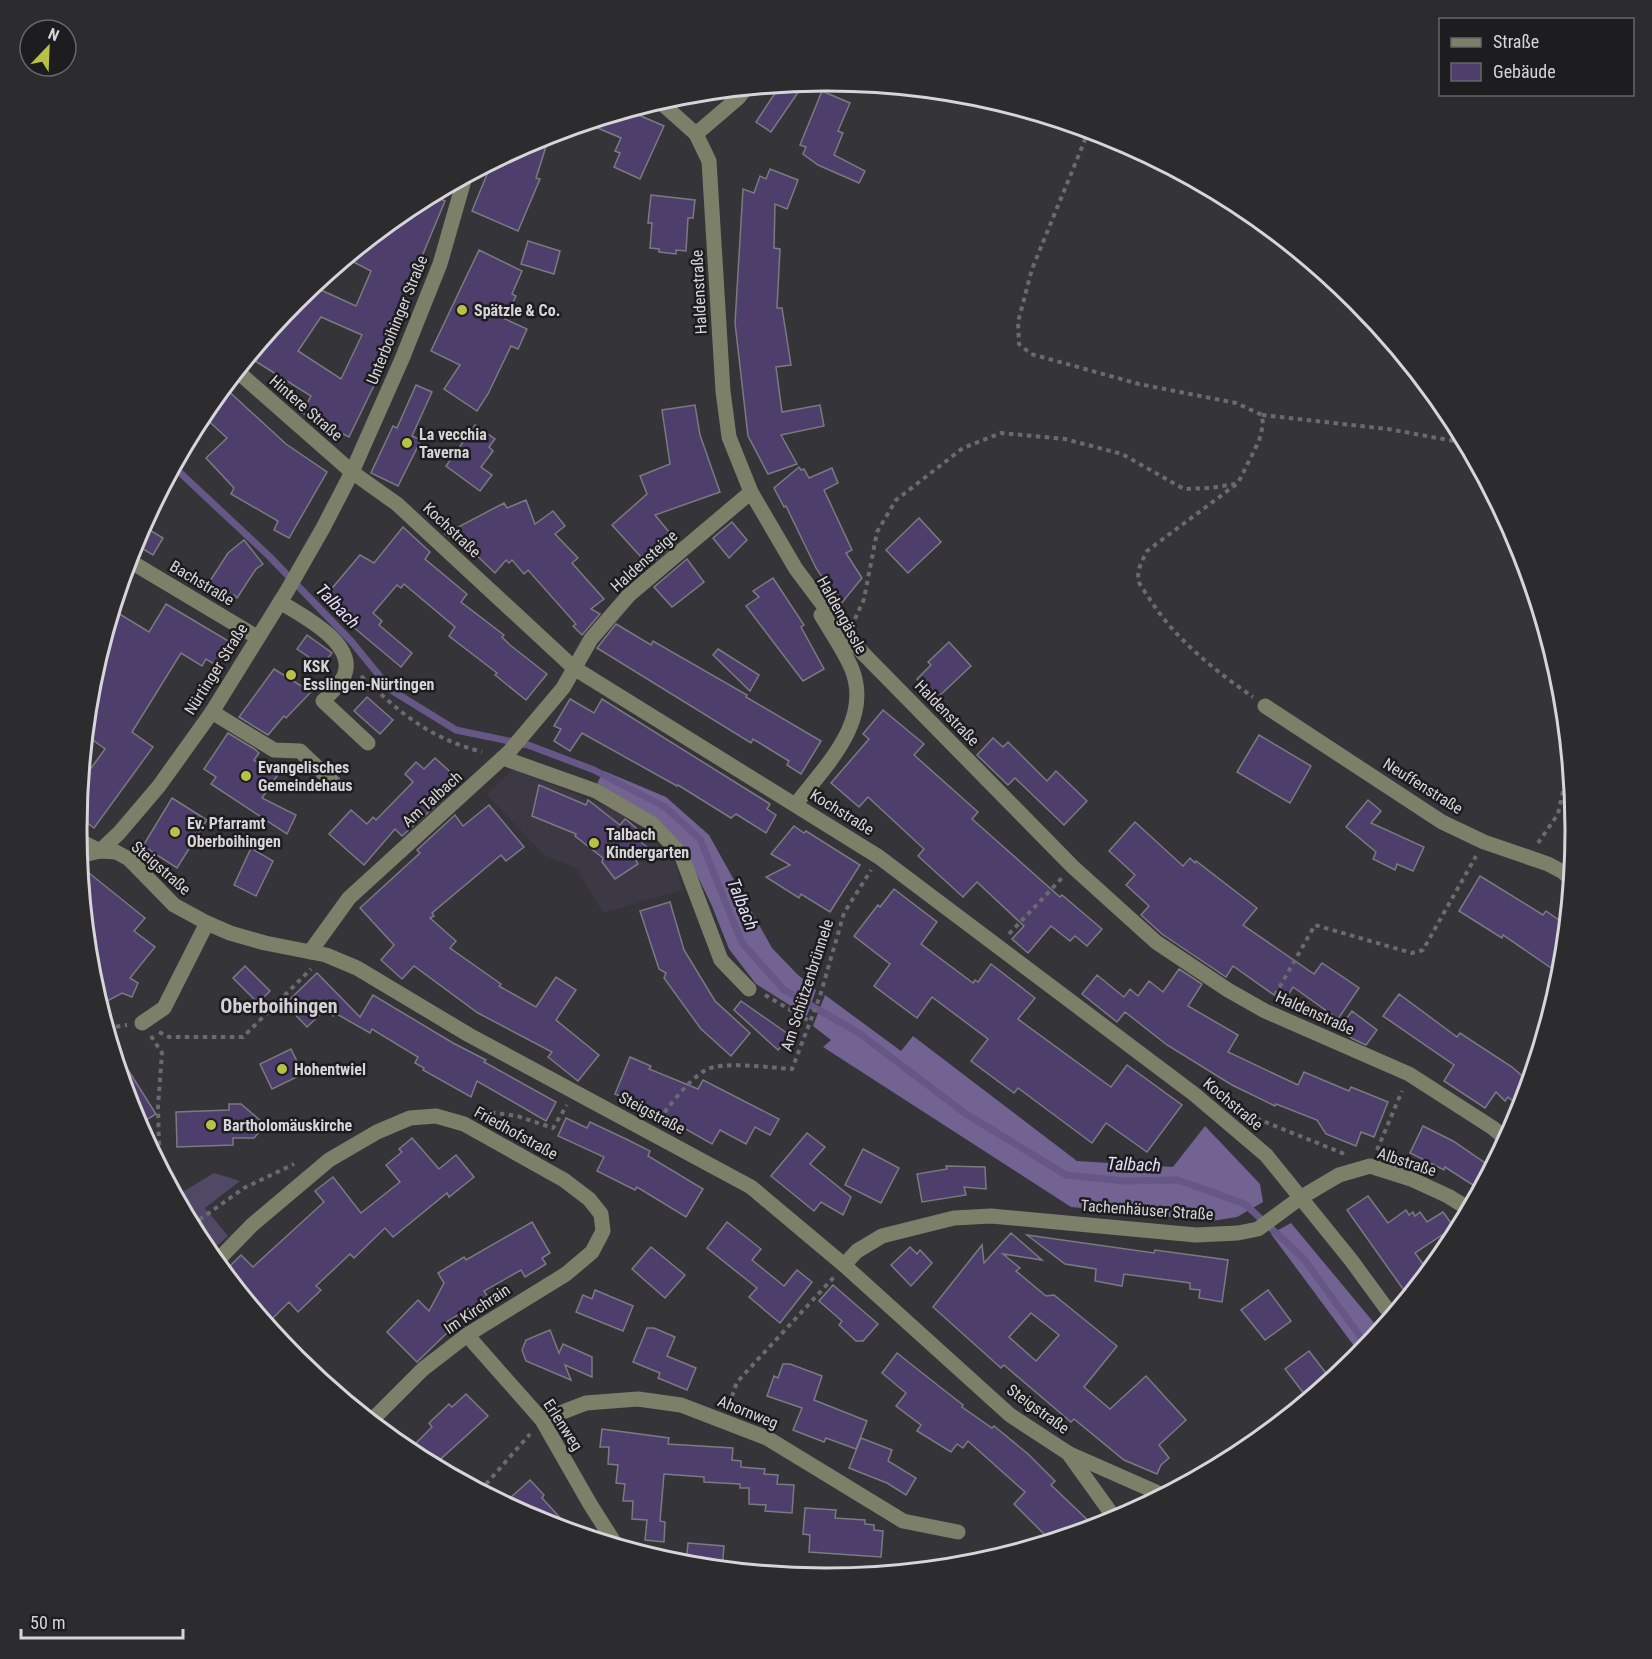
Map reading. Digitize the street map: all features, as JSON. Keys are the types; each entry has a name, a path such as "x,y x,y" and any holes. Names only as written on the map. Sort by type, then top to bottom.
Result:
{"street":[{"path":"696,134 740,96"},
{"name":"Haldenstraße","path":"667,108 696,134 709,161 723,392 729,437 751,492 796,569 848,637 1072,867 1156,942 1228,990 1265,1011 1409,1074 1499,1133"},
{"name":"Unterboihinger Straße","path":"352,472 402,359 440,264 462,187"},
{"name":"Hintere Straße","path":"243,376 352,472"},
{"name":"Nürtinger Straße","path":"100,851 119,833 159,786 212,712 304,563 352,472"},
{"name":"Kochstraße","path":"352,472 397,504 574,668 879,857 1194,1094 1266,1155 1300,1198"},
{"name":"Haldensteige","path":"574,668 591,639 629,595 751,492"},
{"name":"Bachstraße","path":"136,565 257,637"},
{"name":"Haldengässle","path":"796,569 851,669 858,698 854,719 844,741 796,804"},
{"path":"284,597 342,648 348,664 344,678 323,701 368,743"},
{"name":"Am Talbach","path":"310,952 350,898 506,755 562,688 574,668"},
{"name":"Neuffenstraße","path":"1265,706 1442,822 1484,842 1548,864 1563,872"},
{"path":"212,712 274,750 300,751 334,783"},
{"path":"506,755 596,792 651,824 681,854 721,960 749,989"},
{"name":"Steigstraße","path":"88,845 100,851 116,852 129,859 174,905 207,923 238,936 326,956 357,968 469,1035 751,1187 844,1265 1010,1415 1068,1453 1110,1512"},
{"path":"88,854 100,851"},
{"path":"142,1023 164,1008 207,923"},
{"name":"Friedhofstraße","path":"223,1255 252,1225 346,1148 410,1118 436,1116 464,1124 564,1180 590,1200 601,1214 603,1231"},
{"name":"Albstraße","path":"1300,1198 1339,1175 1370,1166 1411,1179 1462,1205"},
{"path":"1300,1198 1351,1260 1388,1310"},
{"name":"Tachenhäuser Straße","path":"844,1265 857,1251 882,1236 954,1218 991,1216 1196,1235 1238,1233 1258,1229 1300,1198"},
{"name":"Im Kirchrain","path":"376,1416 423,1369 467,1335 566,1274 592,1252 603,1231"},
{"name":"Erlenweg","path":"467,1335 542,1420 610,1536"},
{"name":"Ahornweg","path":"542,1420 585,1403 638,1399 681,1406 767,1438 903,1521 958,1532"},
{"path":"1068,1453 1154,1491"}],"path":[{"path":"1086,138 1032,269 1018,322 1019,344 1031,354 1139,384 1236,403 1262,416 1388,429 1454,441"},
{"path":"1262,416 1263,425 1259,441 1238,483 1147,551 1139,567 1139,582 1156,609 1187,644 1224,678 1265,706"},
{"path":"848,637 864,599 877,532 896,500 963,448 1002,433 1065,439 1122,454 1184,489 1210,488 1238,483"},
{"path":"348,664 398,710 430,733 460,746 506,755"},
{"path":"1528,858 1558,814 1563,790"},
{"path":"1265,1011 1315,926 1412,953 1423,950 1484,842"},
{"name":"Am Schützenbrünnele","path":"649,1131 682,1091 705,1070 732,1065 792,1069 820,996 844,912 879,857"},
{"path":"998,946 1072,867"},
{"path":"142,1023 169,1037 243,1037 326,956"},
{"path":"749,989 770,998 811,1022"},
{"path":"159,1147 158,1107 162,1053"},
{"path":"1238,1111 1335,1148 1370,1166 1409,1074"},
{"path":"473,1110 517,1116 554,1128 574,1093"},
{"path":"199,1220 244,1188 294,1164"},
{"path":"723,1421 737,1382 816,1299 844,1265"},
{"path":"485,1485 542,1420"}],"shaded area":[{"name":"Talbach Kindergarten","path":"513,769 617,811 644,832 676,864 682,890 603,913 576,868 544,855 487,795"},
{"path":"604,771 666,797 709,835 772,948 816,990 807,1016 756,984 729,949 712,906 686,852 656,818 597,783"},
{"path":"825,995 901,1051 913,1036 1077,1161 1173,1167 1205,1126 1260,1184 1263,1202 1237,1217 1212,1221 1071,1207 823,1047 831,1040 813,1026"},
{"path":"214,1173 240,1181 205,1208 228,1236 217,1246 186,1199 182,1192"},
{"path":"1291,1223 1375,1324 1354,1346 1271,1234"}],"building":[{"path":"799,91 771,132 756,122 776,92"},
{"path":"822,91 850,103 838,131 843,133 834,155 865,171 859,183 818,165 803,154 806,147 800,145"},
{"path":"639,115 664,126 640,179 614,167 620,153 615,151 621,138 596,127"},
{"path":"546,146 536,178 540,179 518,231 472,211 487,173"},
{"path":"770,169 798,180 787,209 775,204 774,248 780,249 777,308 782,308 791,365 776,367 782,412 820,405 824,426 781,435 797,464 768,474 748,436 735,323 743,189 754,193 760,176 766,179"},
{"path":"651,195 695,200 693,218 688,218 686,251 676,250 676,254 659,252 659,249 650,248 652,223 648,223"},
{"path":"441,199 445,201 376,369 381,371 349,437 302,413 311,396 255,361 270,342 321,290 356,306 371,271 353,262 415,215","holes":["321,317 362,335 341,379 298,351"]},
{"path":"528,241 560,251 554,274 521,264"},
{"path":"479,250 522,271 512,294 516,296 505,319 527,329 518,349 511,346 488,394 477,411 444,389 460,365 431,351"},
{"path":"416,385 432,392 412,436 421,440 398,486 371,473 393,426 397,428"},
{"path":"231,393 286,444 327,472 289,538 274,530 278,521 231,494 234,488 206,458 227,438 210,422"},
{"path":"695,405 700,435 720,492 655,515 669,532 667,534 675,544 641,572 634,564 641,557 612,525 647,494 640,476 670,464 662,410"},
{"path":"475,425 495,439 489,447 493,451 481,467 492,475 480,491 446,466"},
{"path":"799,467 801,470 804,469 809,478 832,468 838,483 824,490 852,550 846,553 862,578 840,605 816,568 786,506 784,507 774,488"},
{"path":"526,500 535,524 553,511 565,526 555,534 578,558 572,563 604,599 591,609 600,614 582,635 573,626 576,624 528,570 524,574 512,560 509,563 506,560 495,573 471,550 445,534 504,503 507,508"},
{"path":"919,518 941,542 908,573 886,550"},
{"path":"732,522 747,540 729,558 713,538"},
{"path":"403,527 430,552 425,559 467,594 461,602 504,635 502,637 510,645 547,674 526,700 495,675 497,673 449,636 455,627 404,584 401,588 397,585 373,613 382,621 379,625 412,653 401,667 352,626 358,619 328,593 360,555 374,563"},
{"path":"150,530 163,538 153,555 142,549"},
{"path":"244,540 263,564 256,569 237,598 234,595 229,603 206,587 228,553"},
{"path":"687,559 704,582 672,607 654,587"},
{"path":"773,578 804,625 801,627 824,669 803,681 746,606 759,597 753,591"},
{"path":"166,604 230,642 216,665 206,659 202,666 181,653 132,732 153,747 94,828 87,823 90,770 105,749 92,740 93,733 101,685 119,614 149,632"},
{"path":"616,624 651,645 653,641 821,741 801,774 787,765 789,761 753,739 751,743 597,648"},
{"path":"307,635 332,653 322,666 297,649"},
{"path":"949,642 971,666 936,699 917,679 931,665 928,662"},
{"path":"718,649 759,675 750,691 713,655"},
{"path":"274,669 311,692 286,718 284,716 268,735 239,717"},
{"path":"367,697 393,720 380,734 354,711"},
{"path":"570,699 594,713 602,699 770,804 767,809 776,815 766,833 736,814 731,818 678,785 582,733 570,751 554,741 561,729 554,726"},
{"path":"883,710 924,744 914,755 978,812 972,819 1060,897 1062,895 1102,929 1087,946 1075,936 1070,941 1051,926 1028,953 1012,939 1024,926 977,882 963,897 918,856 924,849 868,797 859,807 831,783 869,739 863,734"},
{"name":"Evangelisches Gemeindehaus","path":"228,733 256,750 259,753 254,760 277,776 262,798 296,815 287,834 211,784 216,777 204,769"},
{"path":"1259,735 1311,766 1290,803 1237,772"},
{"path":"993,738 1003,747 1008,742 1047,781 1056,771 1087,801 1064,825 1015,778 1008,785 977,755"},
{"path":"435,758 456,777 439,795 443,799 402,836 395,829 364,865 329,834 351,810 367,824 373,817 376,820 413,782 405,774 416,762 424,769"},
{"path":"539,785 586,805 588,800 620,825 625,819 628,821 637,829 632,835 647,847 636,860 638,864 615,879 602,862 603,858 575,836 576,834 532,816"},
{"name":"Ev. Pfarramt Oberboihingen","path":"172,798 207,820 177,868 143,846"},
{"path":"1368,800 1381,811 1371,823 1424,847 1413,871 1397,864 1395,870 1373,859 1376,852 1346,827"},
{"path":"489,805 524,847 506,861 501,855 432,913 434,916 430,918 456,941 450,948 501,984 499,986 536,1007 556,977 576,990 556,1020 599,1055 578,1081 548,1057 552,1052 478,1013 414,966 402,979 381,960 394,945 360,908 420,853 417,850 455,815 463,826"},
{"path":"1135,822 1183,866 1190,858 1195,863 1196,861 1257,908 1243,925 1314,974 1322,963 1359,988 1338,1019 1293,987 1284,1002 1233,966 1226,977 1162,934 1141,915 1149,906 1126,885 1135,875 1109,851"},
{"path":"794,826 804,833 806,831 860,865 830,912 801,894 799,898 766,877 790,865 771,854"},
{"path":"251,848 273,861 256,896 234,885"},
{"path":"89,873 145,918 134,931 155,947 130,978 138,983 132,997 122,993 107,1001 93,926"},
{"path":"1480,876 1543,915 1546,911 1559,920 1552,969 1503,935 1502,938 1459,911"},
{"path":"894,889 937,922 921,944 973,983 975,980 978,982 991,964 1035,998 1018,1019 1111,1087 1127,1065 1182,1105 1147,1152 1106,1123 1092,1143 1018,1088 1014,1093 971,1061 988,1039 932,997 917,1018 874,986 890,964 854,936 878,905 880,907"},
{"path":"670,902 684,950 715,1001 750,1033 731,1056 701,1029 664,978 666,973 659,969 640,911"},
{"path":"245,966 270,991 258,1003 233,978"},
{"path":"1179,969 1202,984 1188,1006 1238,1035 1228,1052 1298,1085 1304,1072 1349,1091 1351,1087 1388,1102 1374,1137 1361,1132 1356,1146 1326,1134 1317,1120 1276,1104 1275,1106 1232,1085 1167,1045 1125,1012 1117,1022 1082,994 1097,975 1124,997 1130,989 1138,996 1149,981 1163,992"},
{"path":"317,973 360,1017 373,995 486,1060 484,1062 556,1102 546,1121 477,1081 471,1097 423,1070 424,1068 415,1063 418,1057 372,1029 370,1033 335,1013 333,1016 326,1009 307,1027 285,1004"},
{"path":"1399,994 1457,1037 1460,1033 1512,1067 1522,1076 1513,1101 1508,1097 1505,1101 1496,1092 1485,1108 1444,1081 1454,1065 1383,1016"},
{"path":"741,1001 791,1036 778,1050 734,1010"},
{"path":"1352,1011 1377,1030 1366,1045 1339,1029"},
{"name":"Hohentwiel","path":"291,1049 303,1074 272,1089 260,1064"},
{"path":"630,1057 651,1066 649,1069 698,1089 703,1080 779,1119 770,1135 755,1127 746,1144 720,1130 712,1144 673,1122 674,1119 615,1094"},
{"path":"126,1066 156,1114 147,1120"},
{"name":"Bartholomäuskirche","path":"229,1104 241,1104 261,1121 261,1130 254,1138 233,1138 233,1145 177,1147 176,1112 229,1110"},
{"path":"566,1118 587,1128 590,1122 650,1151 648,1156 703,1189 686,1217 637,1187 635,1190 597,1171 604,1157 558,1136"},
{"path":"1423,1126 1453,1141 1485,1163 1473,1185 1445,1167 1444,1170 1410,1153"},
{"path":"807,1133 825,1147 810,1164 851,1197 843,1215 821,1202 814,1211 771,1176"},
{"path":"412,1138 439,1169 456,1155 474,1177 449,1197 447,1193 393,1237 385,1228 354,1258 350,1254 316,1286 321,1290 298,1312 289,1302 272,1319 230,1266 241,1255 253,1267 324,1202 315,1191 333,1177 361,1213 400,1182 386,1165 402,1152 399,1149"},
{"path":"863,1149 899,1168 881,1203 845,1185"},
{"path":"946,1166 985,1167 986,1189 964,1187 966,1195 922,1202 917,1174 947,1169"},
{"path":"1368,1196 1388,1223 1406,1210 1409,1215 1413,1212 1415,1216 1420,1212 1427,1222 1443,1212 1451,1223 1444,1234 1415,1253 1423,1264 1404,1290 1347,1210"},
{"path":"532,1222 550,1253 542,1258 546,1264 525,1277 521,1270 484,1291 488,1297 443,1324 449,1331 417,1362 387,1332 418,1300 429,1311 444,1283 438,1273 464,1257 466,1260"},
{"path":"727,1222 761,1249 752,1260 784,1286 797,1270 812,1282 780,1323 749,1297 757,1288 707,1248"},
{"path":"1011,1233 1042,1260 1003,1254 1020,1268 1016,1271 1046,1296 1054,1295 1117,1346 1084,1387 1110,1409 1146,1376 1186,1420 1159,1445 1169,1458 1161,1465 1157,1474 1124,1460 1074,1419 1071,1422 1004,1365 1001,1368 933,1307 982,1245 984,1263","holes":["1031,1313 1059,1335 1036,1361 1009,1337"]},
{"path":"1027,1235 1154,1253 1155,1250 1228,1260 1222,1302 1199,1298 1200,1290 1190,1289 1190,1283 1124,1274 1122,1286 1095,1281 1096,1269 1065,1264"},
{"path":"651,1247 685,1275 665,1298 632,1269"},
{"path":"910,1247 917,1254 920,1250 932,1263 911,1286 891,1265"},
{"path":"833,1285 878,1324 863,1341 856,1341 839,1325 842,1321 819,1301"},
{"path":"595,1290 633,1306 623,1331 576,1312 583,1295 592,1299"},
{"path":"1268,1290 1291,1321 1265,1340 1241,1310"},
{"path":"647,1328 654,1328 675,1337 667,1356 696,1368 687,1390 658,1378 660,1373 633,1362"},
{"path":"550,1330 559,1353 563,1344 592,1357 592,1377 565,1365 571,1380 526,1361 522,1350 526,1340"},
{"path":"1309,1351 1326,1373 1303,1393 1285,1369"},
{"path":"897,1353 963,1405 962,1407 992,1428 994,1426 1028,1454 1055,1481 1051,1485 1088,1520 1045,1535 1014,1504 1025,1492 968,1441 963,1448 957,1444 951,1452 917,1431 921,1425 896,1406 906,1393 882,1373"},
{"path":"783,1364 790,1364 822,1376 814,1400 867,1421 856,1449 826,1438 824,1442 793,1430 802,1408 767,1396 774,1376 778,1378"},
{"path":"466,1394 488,1416 440,1459 415,1444 432,1427 429,1423 449,1404 452,1407"},
{"path":"602,1429 669,1438 668,1444 733,1448 732,1460 741,1461 741,1467 765,1469 764,1474 778,1475 777,1484 794,1485 792,1513 765,1511 766,1505 749,1504 749,1488 740,1488 740,1484 704,1482 704,1477 664,1474 660,1521 665,1522 664,1542 645,1540 647,1520 632,1519 633,1501 623,1501 625,1484 616,1483 618,1465 608,1464 609,1447 600,1447"},
{"path":"861,1438 892,1450 888,1461 916,1478 906,1495 887,1483 849,1468"},
{"path":"530,1480 544,1495 542,1498 561,1519 543,1512 511,1497"},
{"path":"805,1508 836,1510 835,1518 865,1520 865,1524 874,1525 874,1530 883,1531 881,1557 809,1552 810,1535 803,1534"},
{"path":"688,1543 724,1546 723,1561 687,1555"}],"waterway":[{"name":"Talbach","path":"179,472 269,556 351,641 391,690 456,730 528,745 594,770 665,807 700,839 742,943 784,990 859,1033 966,1114 1066,1175 1124,1181 1178,1180 1245,1204 1304,1259 1362,1339"}],"place":[{"name":"Spätzle & Co.","path":"462,310"},
{"name":"La vecchia Taverna","path":"407,443"},
{"name":"KSK Esslingen-Nürtingen","path":"291,675"},
{"name":"Evangelisches Gemeindehaus","path":"246,776"},
{"name":"Ev. Pfarramt Oberboihingen","path":"175,832"},
{"name":"Talbach Kindergarten","path":"594,843"},
{"name":"Hohentwiel","path":"282,1069"},
{"name":"Bartholomäuskirche","path":"211,1125"}],"district":[{"name":"Oberboihingen","path":"279,1006"}]}
